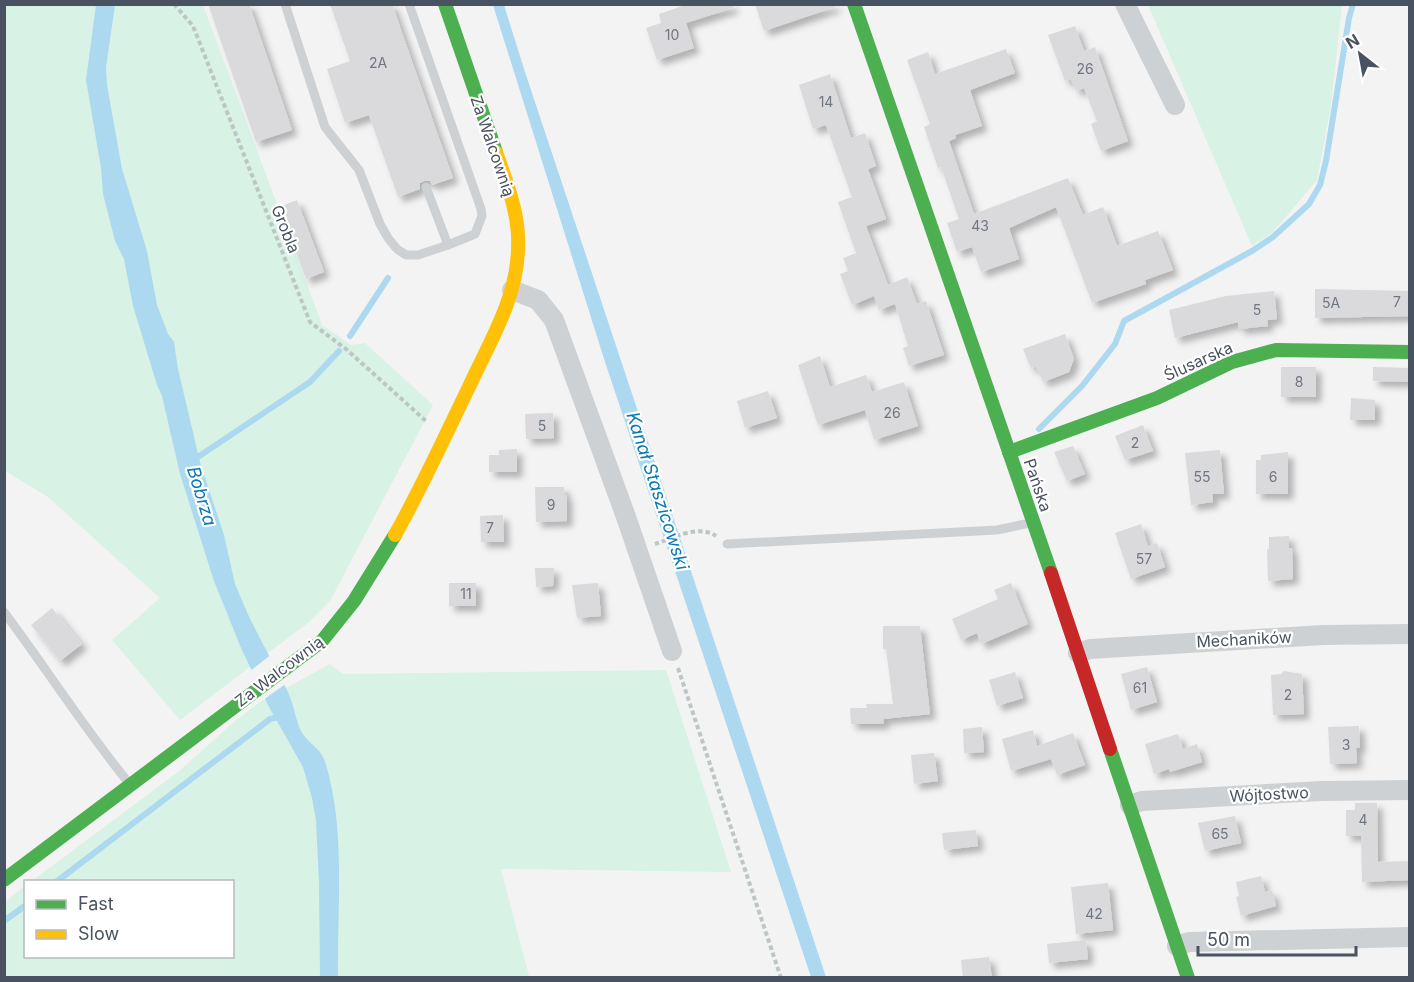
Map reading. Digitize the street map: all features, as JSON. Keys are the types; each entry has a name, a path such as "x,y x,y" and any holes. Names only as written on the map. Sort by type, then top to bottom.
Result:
{"street":[{"name":"Za Walcownią","path":"4,879 314,647 341,619 403,523 512,291 519,246 516,212 445,4"},
{"name":"Pańska","path":"854,4 1188,978"},
{"path":"1125,4 1175,105"},
{"path":"512,291 538,300 554,320 621,501 672,651"},
{"name":"Ślusarska","path":"1009,452 1157,398 1232,362 1276,350 1410,352"},
{"name":"Mechaników","path":"1078,652 1090,649 1311,635 1410,634"},
{"name":"Wójtostwo","path":"1130,805 1142,801 1321,791 1410,790"},
{"path":"1177,946 1189,942 1410,937"}],"lane":[{"path":"285,4 325,128 359,170 380,224 388,238 397,249 406,255 418,255 474,234 482,216 482,209 409,4"},
{"path":"426,187 448,245"},
{"path":"727,544 997,530 1033,522"},
{"path":"4,612 129,784"}],"path":[{"name":"Grobla","path":"174,4 193,26 310,322 346,350 429,424 433,416"},
{"path":"655,544 691,532 711,533"},
{"path":"672,651 781,978"}],"green space":[{"path":"5,5 203,5 322,325 351,345 365,343 433,405 330,601 309,622 180,720 112,640 160,598 48,497 5,471"},
{"path":"1148,5 1342,5 1331,106 1317,180 1273,232 1252,246"},
{"path":"330,664 343,674 666,670 731,872 501,869 529,976 494,978 5,978 5,902 24,887 24,958 234,958 234,880 33,880 178,772 260,702"}],"water":[{"name":"Bobrza","path":"96,5 115,5 106,67 107,85 122,169 147,251 157,305 168,334 174,342 178,369 200,462 224,535 235,584 250,619 288,692 301,731 321,754 328,773 334,800 339,850 338,977 320,977 316,820 303,767 269,707 241,648 214,581 180,474 162,396 133,306 124,259 115,241 103,194 101,168 86,80"},
{"name":"Kanał Staszicowski","path":"493,5 504,5 826,977 811,977 605,362"}],"pier":[{"path":"272,654 287,683 263,700 249,672"}],"building":[{"path":"208,4 249,4 292,130 256,142"},
{"path":"330,4 392,4 453,178 432,185 430,181 424,181 420,183 420,189 398,197 369,115 345,123 327,69 350,61"},
{"path":"688,4 733,4 733,8 686,23 694,48 657,60 646,28 661,23 659,14"},
{"path":"755,4 835,4 835,7 764,31"},
{"path":"1075,26 1084,51 1095,47 1128,141 1101,151 1091,124 1097,121 1084,88 1076,91 1071,79 1065,81 1048,35"},
{"path":"1006,49 1015,73 970,90 982,126 955,135 956,138 949,141 974,214 1068,178 1083,215 1103,207 1117,246 1158,231 1173,270 1145,280 1146,284 1092,303 1056,207 1009,228 1019,259 981,272 972,247 957,252 947,223 959,219 924,127 930,124 907,60 928,52 935,74"},
{"path":"830,74 851,138 865,133 876,166 868,169 886,219 866,226 888,285 907,277 917,304 926,301 944,355 909,366 903,348 908,346 895,304 879,310 874,296 852,305 840,274 848,271 843,258 856,253 838,202 852,197 826,125 813,129 799,85"},
{"path":"297,200 324,272 306,279 279,207"},
{"path":"1315,289 1410,291 1410,316 1315,318"},
{"path":"1274,291 1277,319 1267,320 1268,326 1239,329 1238,322 1175,338 1169,310 1226,296"},
{"path":"1065,334 1074,359 1069,372 1043,382 1036,366 1031,368 1023,349"},
{"path":"820,356 830,387 866,375 872,392 904,382 918,426 874,440 865,410 818,425 798,365"},
{"path":"1281,367 1316,367 1316,397 1281,397"},
{"path":"1373,367 1410,368 1410,382 1373,381"},
{"path":"768,391 777,418 745,428 737,401"},
{"path":"1351,398 1375,400 1375,420 1350,420"},
{"path":"553,413 554,438 526,439 525,414"},
{"path":"1143,425 1153,451 1125,460 1115,436"},
{"path":"1073,446 1085,474 1067,481 1054,452"},
{"path":"517,449 517,472 489,472 489,455 499,455 499,450"},
{"path":"1220,450 1224,494 1212,494 1213,502 1191,505 1185,453"},
{"path":"1288,452 1288,494 1256,494 1256,460 1261,460 1261,455"},
{"path":"535,487 564,487 565,496 567,495 567,521 536,522"},
{"path":"503,515 504,542 481,542 480,516"},
{"path":"1141,524 1148,546 1157,543 1165,567 1131,579 1115,533"},
{"path":"1289,536 1289,548 1292,548 1293,579 1268,581 1269,537"},
{"path":"535,568 554,568 553,586 536,587"},
{"path":"449,583 476,583 476,606 449,606"},
{"path":"598,583 601,616 577,618 572,585"},
{"path":"1011,583 1028,624 981,644 977,633 961,640 952,619 998,599 994,590"},
{"path":"52,608 82,644 60,661 31,625"},
{"path":"883,626 920,626 930,714 883,719 884,724 851,724 850,708 867,708 866,704 893,704 886,649 883,649"},
{"path":"1147,667 1157,702 1131,710 1121,674"},
{"path":"1284,671 1302,674 1304,714 1273,715 1271,675 1281,674"},
{"path":"1015,672 1023,698 997,706 989,680"},
{"path":"1359,726 1360,748 1356,748 1357,763 1330,764 1328,727"},
{"path":"982,727 984,752 964,753 963,729"},
{"path":"1033,730 1037,746 1073,733 1085,765 1057,775 1051,759 1011,771 1002,739"},
{"path":"1178,734 1183,749 1197,744 1202,762 1170,772 1169,769 1154,774 1145,744"},
{"path":"934,753 938,781 914,784 911,755"},
{"path":"1355,803 1377,803 1378,862 1410,861 1410,880 1362,882 1361,836 1346,836 1346,810 1355,810"},
{"path":"1235,816 1241,843 1205,851 1198,823"},
{"path":"976,830 978,846 944,850 942,833"},
{"path":"1261,876 1265,892 1272,891 1276,906 1241,916 1236,897 1239,896 1236,882"},
{"path":"1108,883 1113,930 1076,934 1071,887"},
{"path":"1086,940 1088,959 1049,963 1047,944"},
{"path":"989,957 992,978 963,978 961,960"}],"waterway":[{"path":"1039,429 1082,386 1115,344 1124,321 1252,251 1273,237 1309,204 1320,185 1326,161 1353,4"},
{"path":"350,336 388,278"},
{"name":"Bobrza","path":"192,461 310,382 339,351"},
{"path":"59,880 270,719 283,716"},
{"path":"4,921 24,906"}],"traffic: fast":[{"path":"445,4 496,152"},
{"path":"854,4 1051,573"},
{"path":"1009,452 1157,398 1232,362 1276,350 1410,352"},
{"path":"4,880 322,641 354,601 395,535"},
{"path":"1110,749 1188,978"}],"traffic: slow":[{"path":"395,535 493,337 513,285 518,249 517,224 512,200 496,152"}],"traffic: jam":[{"path":"1051,573 1110,749"}]}
